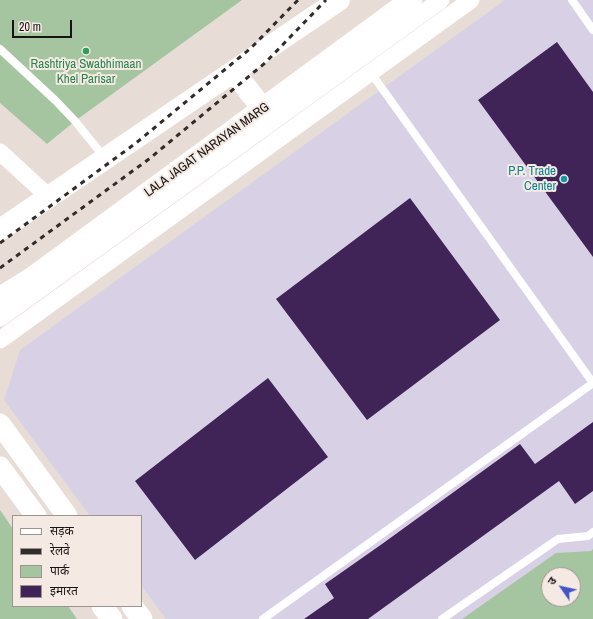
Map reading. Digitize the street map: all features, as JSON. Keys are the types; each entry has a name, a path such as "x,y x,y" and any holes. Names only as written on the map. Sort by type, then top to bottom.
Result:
{"main road":[{"path":"0,230 339,0"},
{"name":"LALA JAGAT NARAYAN MARG","path":"0,298 32,278 411,0"},
{"path":"234,72 264,109"}],"street":[{"path":"0,318 441,0"},
{"path":"0,340 471,0"},
{"path":"0,152 49,197"},
{"path":"0,424 66,515"},
{"path":"0,466 35,515"},
{"path":"103,607 112,619"},
{"path":"133,607 142,619"}],"lane":[{"path":"572,0 593,30"},
{"path":"0,49 56,101 75,121 105,159"},
{"path":"263,619 593,383 371,73"},
{"path":"442,619 558,539 588,536 593,532"}],"shaded area":[{"path":"505,0 593,0 593,619 166,619 142,586 142,515 89,515 4,400 20,350"}],"green space":[{"name":"Rashtriya Swabhimaan Khel Parisar","path":"0,0 242,0 75,121 47,144 0,103"},
{"path":"0,510 12,528 12,607 69,607 77,619 0,619"},
{"path":"593,549 593,619 462,619 556,553 591,551"}],"building":[{"name":"P.P. Trade Center","path":"557,42 593,92 593,257 478,100"},
{"path":"410,198 500,320 367,420 276,299"},
{"path":"268,378 328,457 195,560 135,481"},
{"path":"593,422 593,491 575,504 559,481 368,619 304,619 334,598 325,584 520,444 535,464"}],"railway":[{"path":"0,243 136,143 251,48 298,0"},
{"path":"0,268 149,159 265,63 326,0"}],"place":[{"name":"Rashtriya Swabhimaan Khel Parisar","path":"86,51"},
{"name":"P.P. Trade Center","path":"564,179"}]}
